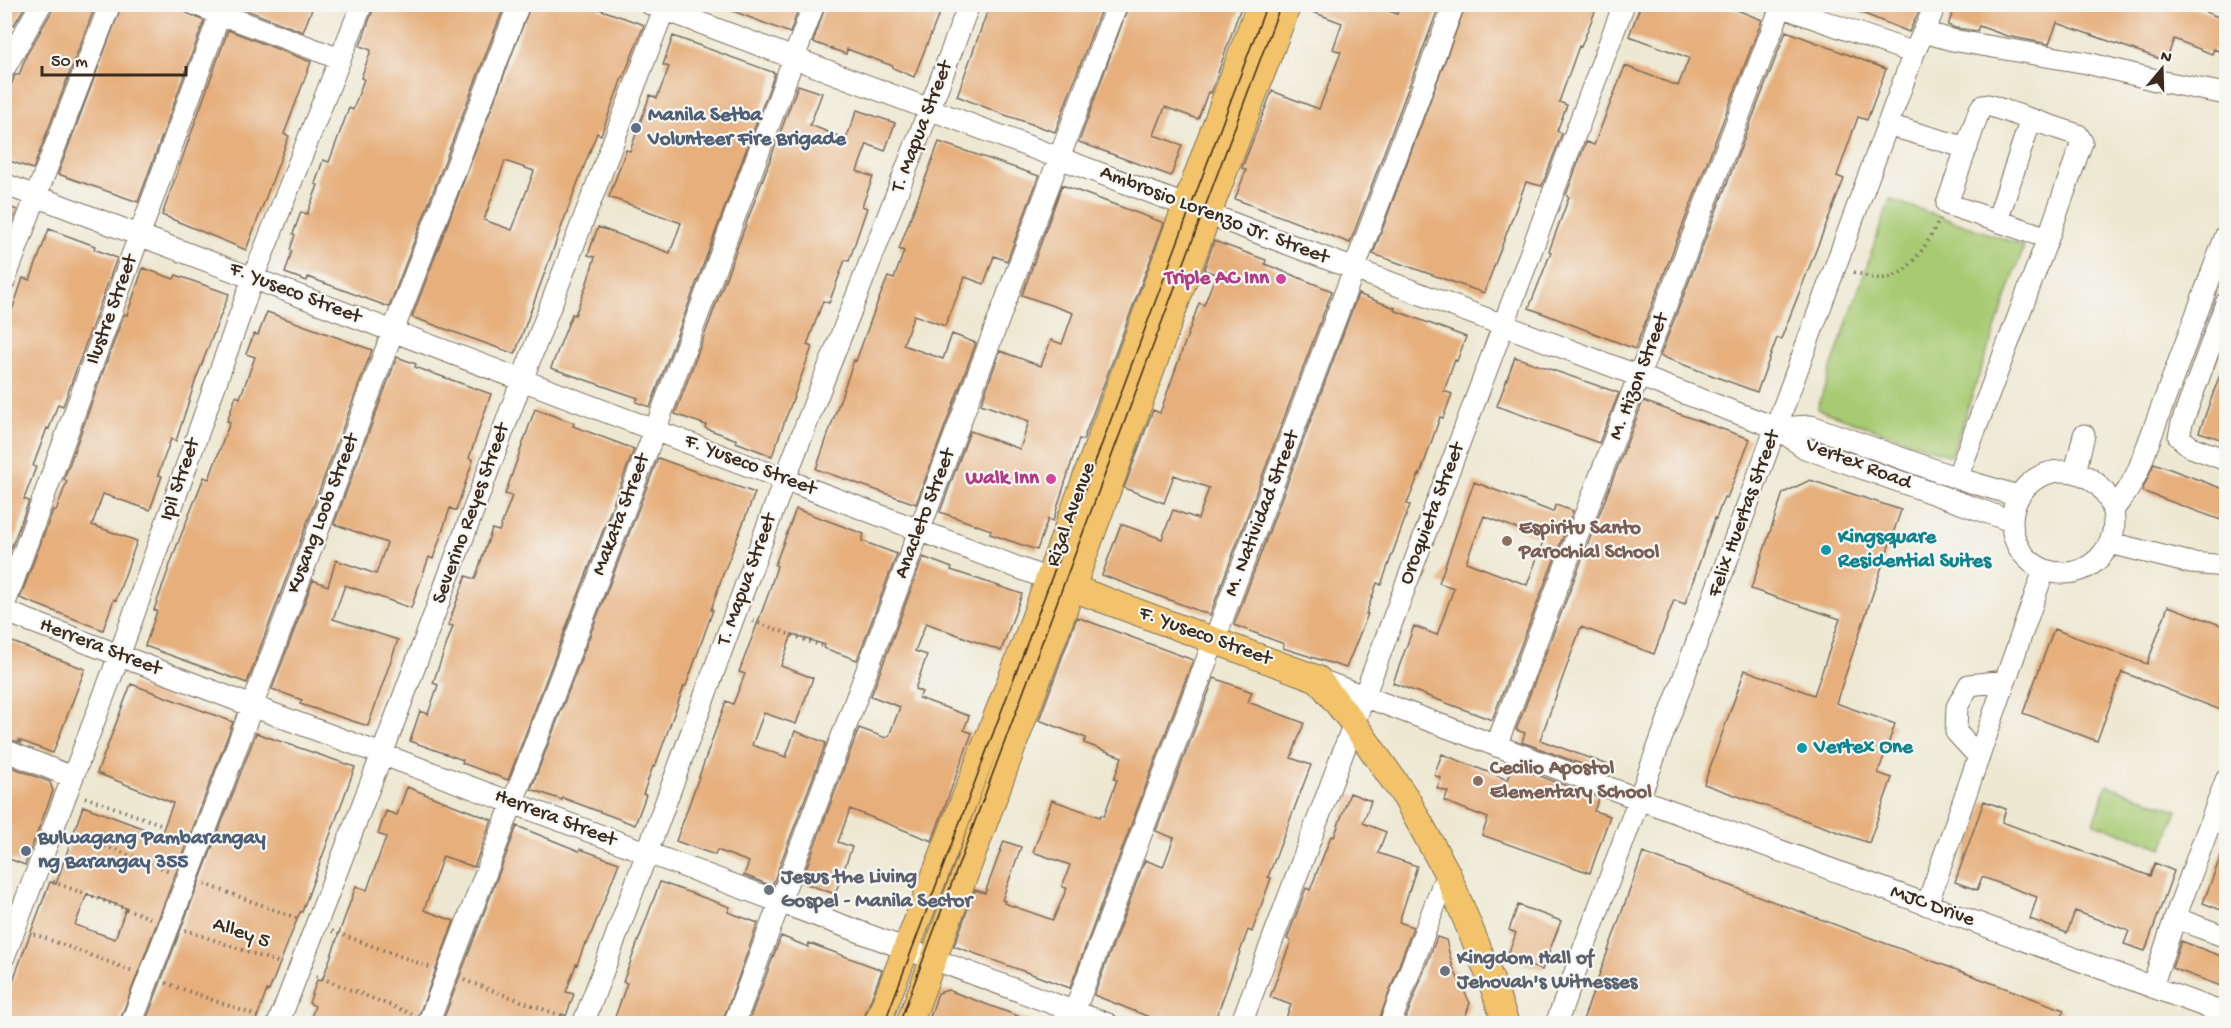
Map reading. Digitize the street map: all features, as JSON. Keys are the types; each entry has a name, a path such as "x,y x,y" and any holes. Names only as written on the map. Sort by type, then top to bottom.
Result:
{"main road":[{"name":"Rizal Avenue","path":"909,1023 1072,588 1197,209 1260,4"},
{"name":"Rizal Avenue","path":"877,1023 1048,579 1197,209 1288,4"},
{"name":"F. Yuseco Street","path":"1048,579 1318,679"},
{"path":"1318,679 1354,724 1406,798 1447,873 1506,1023"}],"street":[{"path":"4,69 41,4"},
{"path":"4,282 110,4"},
{"path":"195,4 340,59"},
{"name":"Ipil Street","path":"4,957 119,656 253,278 362,4"},
{"name":"Kusang Loob Street","path":"131,1023 519,4"},
{"name":"Makata Street","path":"429,1022 655,430 814,4"},
{"name":"T. Mapua Street","path":"583,1023 648,854 785,479 930,110 969,4"},
{"name":"Anacleto Street","path":"734,1023 1117,4"},
{"name":"M. Natividad Street","path":"1072,1017 1454,4"},
{"name":"Oroquieta Street","path":"1240,1023 1624,4"},
{"name":"Felix Huertas Street","path":"1556,1023 1914,53 1936,4"},
{"name":"Ambrosio Lorenzo Jr. Street","path":"660,6 930,110 1777,428"},
{"name":"Severino Reyes Street","path":"278,1023 382,754 660,6"},
{"path":"1778,6 1914,53"},
{"name":"M. Hizon Street","path":"1496,746 1640,376 1778,6"},
{"name":"Ilustre Street","path":"4,606 141,236 220,14"},
{"path":"1924,32 1952,40 2087,63 2226,94"},
{"path":"1957,478 2048,238 2082,142 2078,135 1988,105 1982,106 1947,204 2048,238"},
{"path":"1997,220 2031,119"},
{"path":"1888,125 1967,148"},
{"name":"F. Yuseco Street","path":"4,184 1048,579"},
{"path":"2113,510 2128,490 2138,471 2226,235"},
{"path":"2226,303 2182,423 2179,437 2191,447 2226,460"},
{"name":"Vertex Road","path":"1777,428 1811,426 1957,478 2018,496"},
{"name":"Vertex Road","path":"1777,428 1804,448 2011,521"},
{"path":"2075,472 2084,435"},
{"path":"2059,471 2075,472 2088,477 2108,497 2113,510 2114,527 2110,543 2096,561 2075,572 2059,573 2044,570 2030,562 2020,551 2013,537 2011,521 2018,496 2028,483 2042,474 2059,471"},
{"path":"2110,543 2191,563 2226,566"},
{"path":"1927,905 2044,570"},
{"name":"Herrera Street","path":"4,611 252,706 933,959 1072,1017 1108,1023"},
{"name":"F. Yuseco Street","path":"1318,679 1496,746"},
{"path":"1979,757 1956,732 1958,707 1969,685 2005,681"},
{"name":"MJC Drive","path":"1496,746 2226,1014"},
{"path":"4,750 70,784"},
{"path":"2152,987 2226,780"},
{"path":"1390,1023 1447,873"},
{"path":"2175,918 2226,937"}],"path":[{"path":"1378,4 1389,9"},
{"path":"1874,277 1886,278 1906,270 1931,237 1947,204"},
{"path":"736,615 822,646"},
{"path":"70,784 160,824"},
{"name":"Alley 5","path":"35,876 299,969 429,1022"}],"green space":[{"path":"1890,199 2024,246 1951,456 1817,409"},
{"path":"2107,785 2177,810 2163,848 2094,823"}],"building":[{"path":"4,4 16,4 24,8 14,25 4,21"},
{"path":"56,4 96,4 33,169 4,159 4,103 15,75 19,75 26,56"},
{"path":"122,4 182,4 185,12 204,21 138,202 58,174"},
{"path":"231,4 314,4 303,32"},
{"path":"375,4 505,4 389,307 308,277 307,281 285,273 292,251 290,250 295,235 293,234 301,212 307,214 318,185 315,184 323,160 329,162 349,108 353,110 364,79 361,78 371,50 360,46"},
{"path":"531,4 601,4 599,9 644,25 601,135 597,133 515,354 412,317","holes":["505,161 534,171 512,230 484,220"]},
{"path":"720,4 800,4 790,33 720,6"},
{"path":"826,4 943,4 914,77 893,66 847,49 846,54 813,42"},
{"path":"990,4 1103,4 1055,132 957,96"},
{"path":"1129,4 1242,4 1211,93 1208,92 1198,119 1165,107 1154,135 1182,145 1171,176 1079,142"},
{"path":"1303,4 1370,4 1397,14 1401,4 1440,4 1350,243 1235,199 1246,170 1242,168 1272,91 1319,109 1341,52 1333,49 1342,23 1302,8"},
{"path":"1466,4 1598,4 1581,47 1579,46 1559,102 1567,105 1557,131 1562,133 1542,186 1526,182 1484,293 1373,254"},
{"path":"1641,4 1722,4 1762,20 1635,349 1529,308 1551,252 1549,251 1569,197 1566,195 1586,142 1594,145 1625,66 1678,86 1689,58 1629,36"},
{"path":"1840,4 1922,4 1909,32"},
{"path":"1956,4 2185,4 2226,20 2226,54 2214,49 2212,54 2174,39 2166,61 2057,23 2049,44 2007,36 1979,26 1977,31 1955,28 1948,25"},
{"path":"228,30 311,62 284,134 289,136 246,250 162,215"},
{"path":"1786,31 1886,69 1867,120 1858,117 1837,176 1844,179 1781,339 1777,338 1757,392 1660,356"},
{"path":"673,36 775,73 650,407 636,402 638,398 551,368 572,314 575,315 586,286 595,257 588,255 598,227 670,253 681,223 609,197 626,150 630,151 650,95 657,98 669,67 663,65"},
{"path":"798,85 822,93 810,125 846,139 857,110 895,123 885,151 867,144 857,171 873,177 862,206 867,208 849,261 845,260 829,303 823,301 807,345 812,347 772,456 705,428 706,425 675,414"},
{"path":"939,142 1039,176 1007,261 994,256 984,284 965,277 945,326 914,315 903,345 943,359 952,334 976,343 916,504 816,469 854,360 856,361 876,306 888,277 894,279 904,251 899,249"},
{"path":"1062,185 1164,223 1083,440 1079,439 1053,521 1048,519 1037,550 990,534 991,530 940,512 970,431 1020,449 1029,421 981,404 1000,351 1041,366 1051,340 1062,344 1073,313 1022,295"},
{"path":"4,205 17,210 4,244"},
{"path":"49,229 95,246 94,249 117,258 63,406 58,404 33,466 36,467 24,499 29,501 4,567 4,334 23,278 30,280"},
{"path":"1214,241 1266,260 1265,264 1332,291 1210,615 1102,575 1121,524 1162,539 1173,510 1198,519 1209,488 1174,475 1164,503 1124,488 1153,410 1160,413 1199,303 1204,305 1216,274 1204,270"},
{"path":"143,268 174,279 176,275 229,294 196,379 176,441 171,439 158,475 162,476 150,510 103,494 92,525 137,541 103,630 20,598 53,510 56,511 67,481 64,479"},
{"path":"1358,294 1466,337 1444,391 1452,394 1443,418 1440,417 1420,475 1407,504 1410,505 1381,585 1377,583 1366,614 1368,614 1346,668 1283,648 1284,644 1234,625"},
{"path":"267,312 372,350 247,683 145,646 157,611 154,610 176,548 204,477 209,479 230,422 227,421 236,396 240,398 255,357 246,354 254,334 258,335"},
{"path":"397,357 416,364 415,367 491,394 469,458 473,460 456,511 450,508 433,559 429,557 411,608 345,585 333,619 398,640 368,726 300,704 302,700 272,689 313,580 328,586 336,560 376,574 387,543 334,524"},
{"path":"1515,357 1619,393 1599,443 1497,406"},
{"path":"2226,361 2226,441 2199,432"},
{"path":"1643,401 1750,439 1727,498 1724,497 1715,518 1685,604 1674,600 1654,654 1581,627 1540,740 1611,766 1608,774 1522,742 1525,733 1516,730"},
{"path":"535,409 634,449 508,780 462,763 463,760 410,741 420,711 428,714 438,685 433,683 453,626 448,625 466,576 475,579 492,529 499,531 512,496 505,494"},
{"path":"658,458 755,493 722,577 711,610 713,610 686,686 684,686 655,767 653,766 635,825 563,798 562,800 531,789"},
{"path":"2154,463 2226,490 2226,522 2142,491"},
{"path":"1810,480 1901,510 1836,703 1895,724 1878,773 1892,778 1869,843 1704,784 1745,670 1814,695 1840,619 1751,589 1783,493"},
{"path":"1474,482 1553,512 1556,505 1573,511 1492,720 1393,683 1414,626 1437,635 1454,588 1439,583","holes":["1484,516 1544,539 1527,585 1466,562"]},
{"path":"796,509 864,534 862,541 897,554 857,660 824,648 825,645 792,634 781,666 813,678 796,724 764,713 752,745 786,757 795,731 826,743 772,886 744,875 749,862 717,850 715,855 676,841 726,701 733,704 745,674 739,672 768,595 777,566 775,565"},
{"path":"923,557 952,568 951,570 1022,594 1001,651 926,623 915,651 927,655 915,689 922,692 919,698 969,716 964,730 972,733 932,841 850,809 838,842 852,847 835,894 801,882 859,728 886,738 889,736 900,707 871,696"},
{"path":"2168,606 2226,627 2226,712 2122,672 2097,741 2023,713 2054,629 2147,664"},
{"path":"1077,617 1193,660 1070,988 954,946 975,890 985,893 1004,841 1021,847 1002,900 1005,901 1004,903 1053,920 1067,888 1062,887 1070,865 1033,852 1052,800 1100,817 1104,816 1117,780 1114,779 1122,757 1084,743 1086,738 1039,720"},
{"path":"4,639 85,669 53,753 19,740 21,743 4,738"},
{"path":"1214,678 1252,692 1248,702 1304,723 1291,758 1311,765 1268,877 1271,878 1252,932 1248,930 1214,1023 1164,1023 1094,995 1145,860 1163,867 1174,838 1156,831"},
{"path":"131,684 233,722 119,1023 5,1023 12,1002 6,1000 50,882 56,884 83,806 161,835 173,803 97,773","holes":["87,894 126,908 115,939 75,925"]},
{"path":"256,733 355,767 302,912 300,912 255,1023 145,1023"},
{"name":"Cecilio Apostol Elementary School","path":"1442,754 1508,780 1513,766 1599,798 1594,811 1610,816 1590,873 1482,835 1488,818 1444,801 1448,792 1437,788 1441,778 1434,775"},
{"path":"4,764 50,782 53,791 25,865 4,857"},
{"path":"407,787 492,820 474,867 443,856 424,910 454,921 416,1023 309,1023 315,1006 309,1003 317,980 322,981 356,886 367,890 386,837 378,834 386,811 397,815"},
{"path":"1350,793 1371,801 1363,823 1386,832 1378,853 1417,866 1399,922 1413,927 1378,1023 1284,1023 1291,1005 1270,997 1291,941 1287,939 1306,888 1310,890 1331,836 1334,837"},
{"path":"1984,801 2006,809 2002,822 2150,876 2155,863 2174,871 2145,951 2124,944 2129,931 2075,911 2067,933 2030,919 2037,897 1982,877 1977,890 1955,882"},
{"path":"517,826 579,851 580,849 619,863 566,992 574,994 566,1016 562,1014 559,1023 442,1023"},
{"path":"2226,845 2226,912 2203,903"},
{"path":"1643,853 2064,1010 2058,1023 1582,1023"},
{"path":"660,882 730,907 728,912 758,923 722,1023 613,1023 627,983 623,982"},
{"path":"1518,905 1561,921 1542,970 1507,958 1516,933 1509,930"},
{"path":"781,936 808,947 809,943 882,970 862,1023 748,1023"},
{"path":"1437,937 1446,940 1453,968 1470,1003 1463,1023 1404,1023"},
{"path":"2181,941 2226,958 2226,988 2172,968"},
{"path":"948,990 1034,1023 928,1023 938,993"}],"tram line":[{"path":"884,1024 1267,4"},
{"path":"899,1024 1281,4"}],"place":[{"name":"Manila Setba Volunteer Fire Brigade","path":"636,128"},
{"name":"Triple AC Inn","path":"1281,279"},
{"name":"Walk Inn","path":"1051,479"},
{"name":"Espiritu Santo Parochial School","path":"1507,541"},
{"name":"Kingsquare Residential Suites","path":"1826,550"},
{"name":"Vertex One","path":"1802,748"},
{"name":"Cecilio Apostol Elementary School","path":"1478,781"},
{"name":"Bulwagang Pambarangay ng Barangay 355","path":"26,851"},
{"name":"Jesus the Living Gospel - Manila Sector","path":"769,890"},
{"name":"Kingdom Hall of Jehovah's Witnesses","path":"1445,971"}]}
